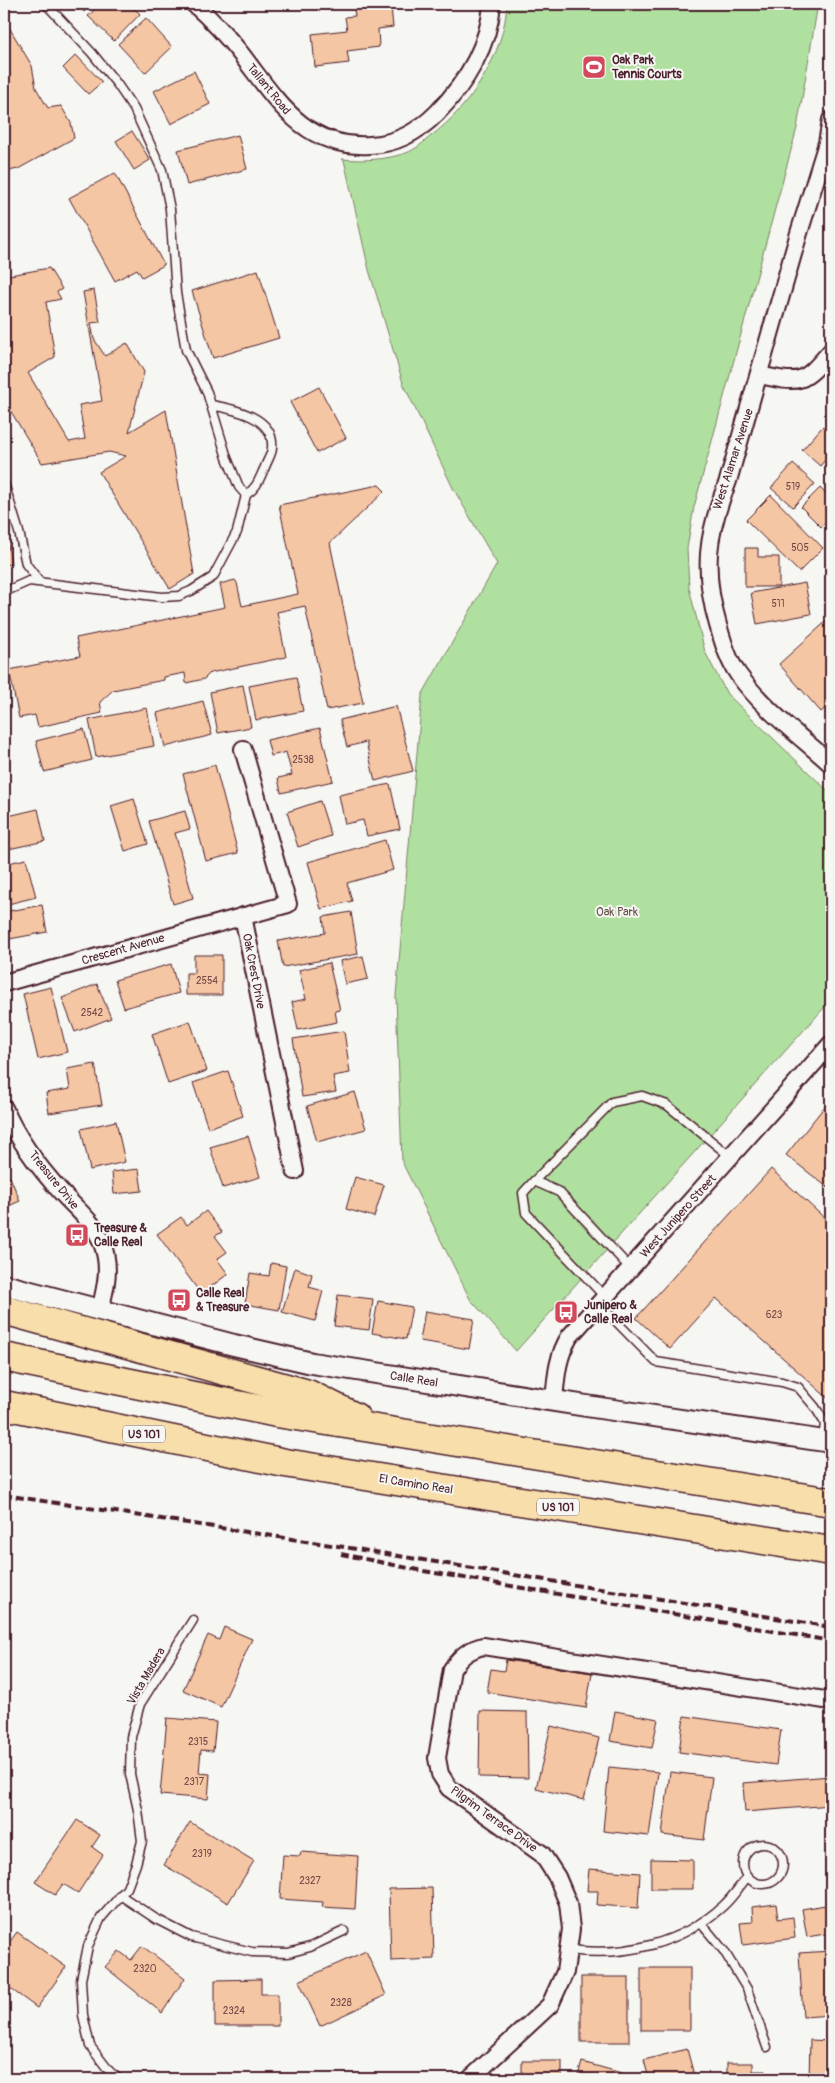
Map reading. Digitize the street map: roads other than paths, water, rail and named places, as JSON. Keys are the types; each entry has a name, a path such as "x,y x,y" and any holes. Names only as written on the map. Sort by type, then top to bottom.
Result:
{"highway":[{"path":"4,1310 308,1394 381,1429"},
{"path":"4,1357 206,1400 831,1502"},
{"name":"El Camino Real","path":"4,1405 285,1463 831,1551"},
{"path":"4,1423 285,1463"}],"street":[{"name":"Tallant Road","path":"194,4 209,17 240,52 270,94 296,121 324,137 345,145 357,146 381,145 402,139 433,117 451,99 466,78 478,55 487,32 492,4"},
{"name":"West Alamar Avenue","path":"831,120 827,143 799,233 728,481 715,512 709,543 708,572 711,602 724,648 738,674 758,698 831,762"},
{"path":"759,375 793,382 804,379 831,351"},
{"name":"Oak Crest Drive","path":"242,749 288,904 243,916 294,1171"},
{"name":"Crescent Avenue","path":"4,983 243,916"},
{"name":"West Junipero Street","path":"554,1401 562,1348 570,1336 831,1044"},
{"name":"Treasure Drive","path":"4,1108 12,1128 60,1190 98,1232 103,1243 108,1268 100,1310"},
{"name":"Calle Real","path":"4,1285 234,1346 312,1363 827,1441"},
{"name":"Pilgrim Terrace Drive","path":"470,2079 550,2006 565,1972 570,1950 571,1929 568,1903 557,1877 542,1854 449,1788 440,1774 437,1758 452,1669 460,1658 471,1649 483,1646 831,1701"}],"lane":[{"path":"46,4 92,53 117,84 134,109 162,170 170,209 176,293 186,350 207,392 227,458 239,487 246,495"},
{"path":"4,592 29,581 39,581 162,597 179,596 213,577 237,532 246,495 255,488 272,449 270,435 260,421 242,412 211,405"},
{"path":"4,483 19,532 26,564 39,581"},
{"path":"731,1157 667,1105 642,1096 612,1102 523,1193 526,1213 656,1362 782,1382 798,1387 815,1407 825,1423 827,1441"},
{"path":"534,1181 559,1192 631,1269"},
{"name":"Vista Madera","path":"119,2079 110,2072 90,2046 83,2015 81,1980 88,1946 101,1918 127,1888 142,1841 138,1810 130,1774 131,1737 140,1704 193,1620"},
{"path":"761,1844 773,1847 778,1851 781,1857 781,1870 772,1881 759,1883 748,1877 743,1866 743,1859 750,1849 761,1844"},
{"path":"570,1950 596,1953 633,1950 668,1940 701,1923 724,1906 748,1877"},
{"path":"120,1895 156,1919 190,1937 252,1952 288,1953 310,1947 344,1931"},
{"path":"701,1923 724,1951 747,1989 767,2047"}],"railway":[{"path":"4,1495 338,1546 831,1627"},
{"path":"341,1554 418,1570 831,1641"}],"place":[{"name":"Oak Park Tennis Courts","path":"594,67"},
{"name":"Treasure & Calle Real","path":"77,1235"},
{"name":"Calle Real & Treasure","path":"179,1300"},
{"name":"Junipero & Calle Real","path":"566,1312"}],"park label":[{"name":"Oak Park","path":"617,912"}]}
